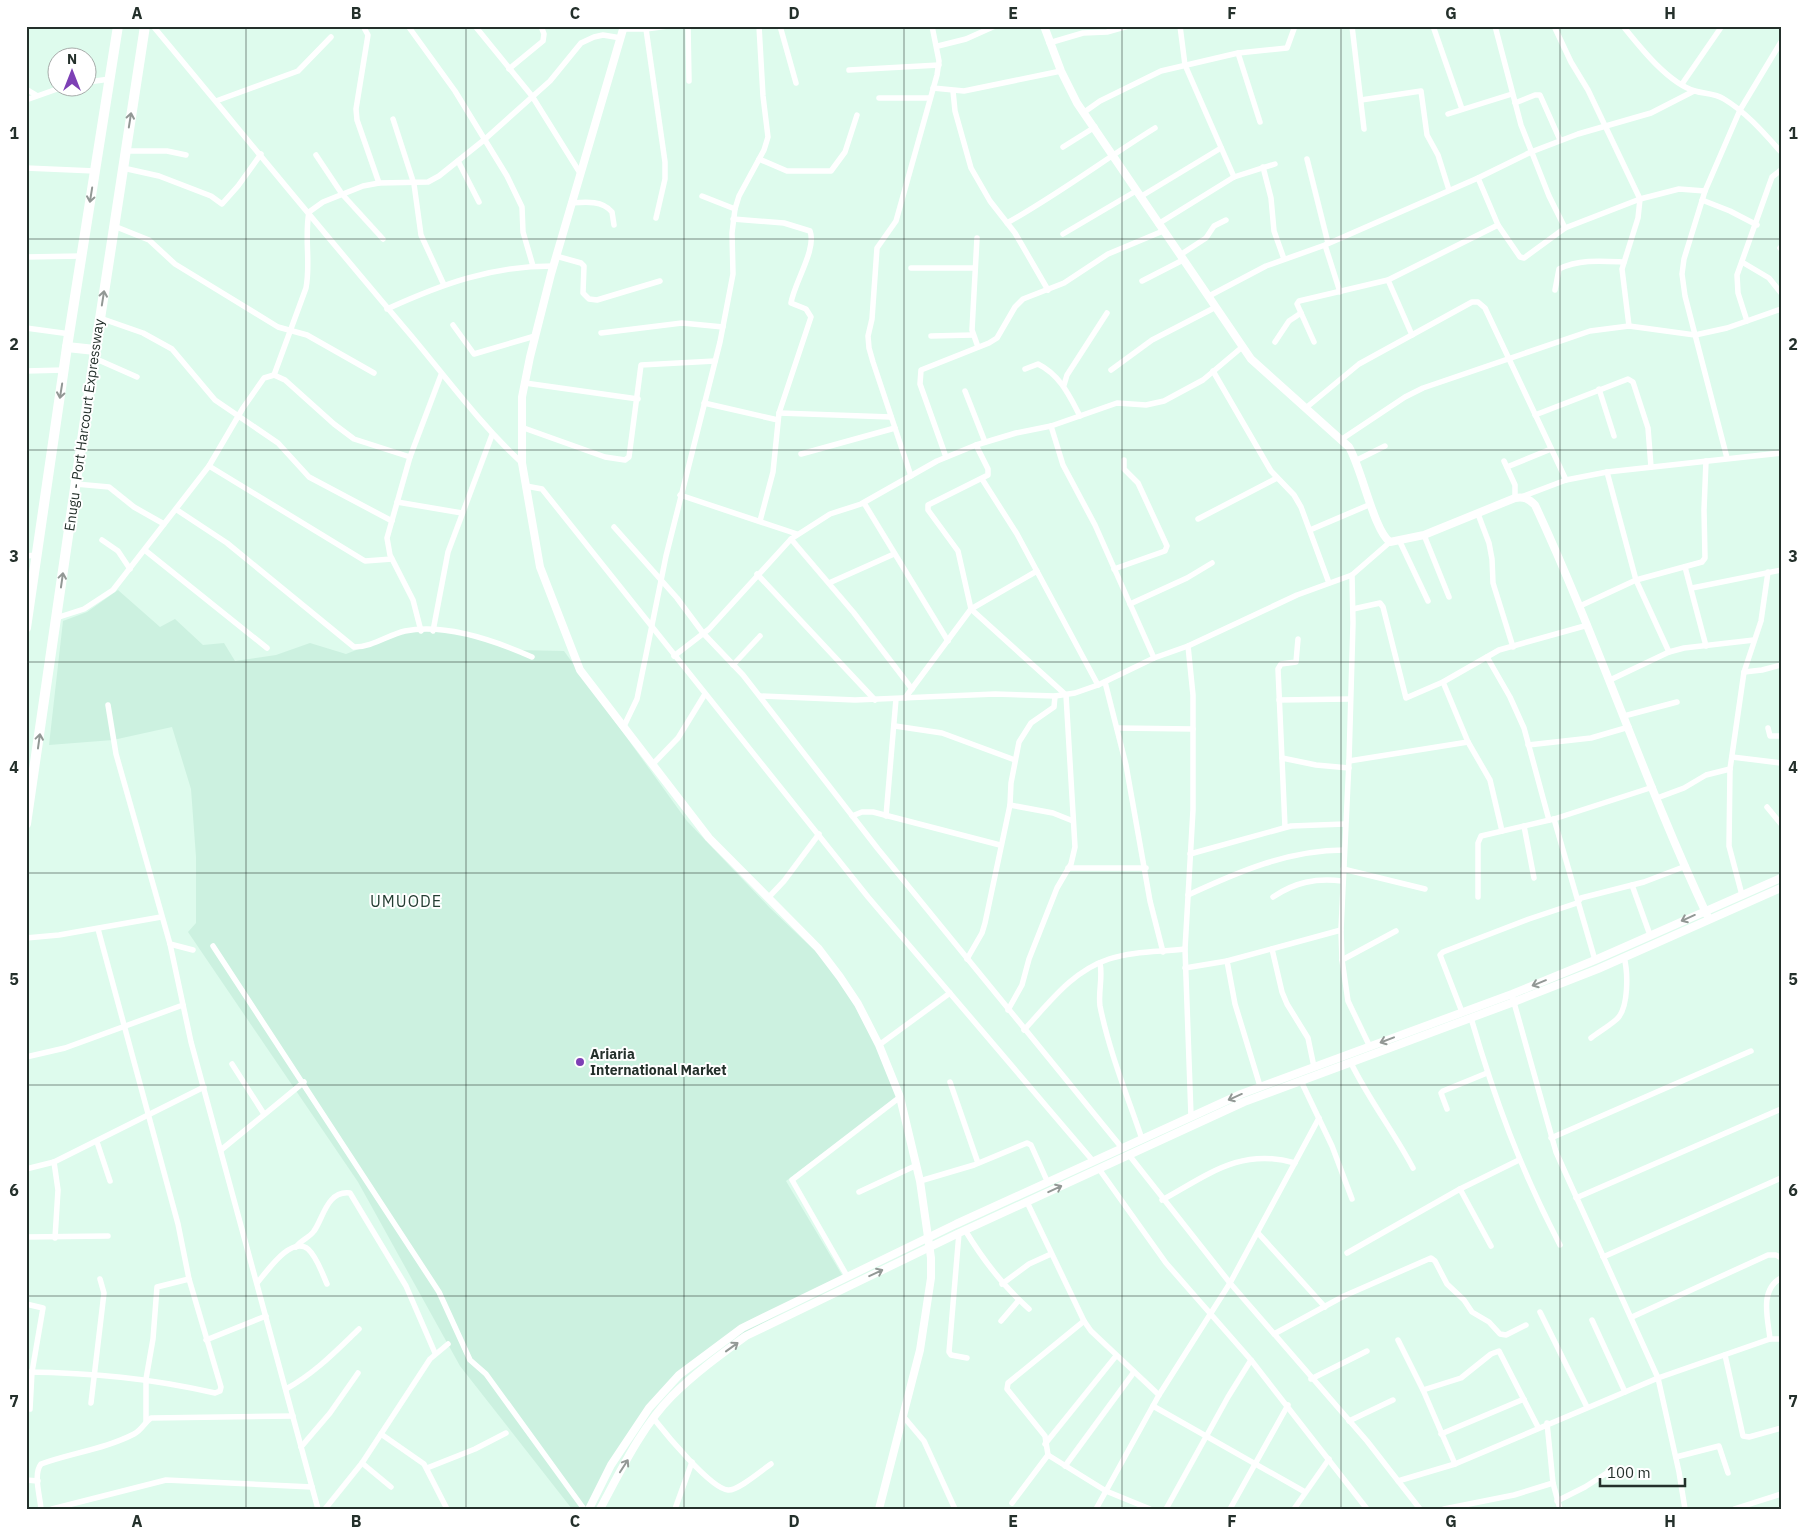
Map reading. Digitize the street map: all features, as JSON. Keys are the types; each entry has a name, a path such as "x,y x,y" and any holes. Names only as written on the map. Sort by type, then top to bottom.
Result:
{"highway":[{"name":"Enugu - Port Harcourt Expressway","path":"26,628 32,556 70,334 118,26"},
{"name":"Enugu - Port Harcourt Expressway","path":"26,824 94,354 145,26"},
{"path":"67,347 94,354"}],"main road":[{"path":"1044,26 1049,44 1061,71 1083,113 1095,127 1138,194 1209,296 1241,348 1342,439 1357,460 1381,533 1390,542 1400,542 1424,535 1518,498 1530,500 1535,505 1588,625 1657,798 1709,919"},
{"path":"624,28 571,203 535,336 525,383 521,427 522,463 540,567 580,670 709,838 818,948 840,977 879,1044 900,1098 920,1181 928,1238 931,1278 920,1350 879,1509"},
{"path":"588,1509 611,1465 649,1408 679,1374 742,1328 847,1276 1190,1116 1260,1086 1512,994 1595,960 1781,878"},
{"path":"600,1509 617,1476 654,1419 671,1398 689,1381 746,1336 962,1231 1244,1102 1514,1002 1624,957 1781,888"}],"street":[{"path":"153,26 309,212 441,375 492,435 522,463"},
{"path":"363,26 368,35 356,109 357,120 378,183"},
{"path":"408,26 450,85 507,176 521,205 524,232 533,266"},
{"path":"475,26 532,96 580,173"},
{"path":"509,69 543,41 544,34 541,26"},
{"path":"624,28 646,29 668,26"},
{"path":"688,26 689,81"},
{"path":"624,726 638,699 680,495 723,327 733,274 735,210 768,137 763,96 759,26"},
{"path":"780,26 796,83"},
{"path":"911,476 868,348 878,244 896,221 939,65 938,46 932,26"},
{"path":"938,46 966,38 995,26"},
{"path":"1049,44 1083,34 1107,32 1128,26"},
{"path":"1180,26 1185,65 1234,177"},
{"path":"1083,113 1100,101 1161,71 1238,54 1287,48 1295,26"},
{"path":"1352,26 1364,129"},
{"path":"1434,26 1462,109"},
{"path":"1495,26 1512,94 1531,152 1549,196 1565,228"},
{"path":"1554,26 1640,199 1638,218 1624,262 1622,277 1628,326"},
{"path":"1623,26 1655,62 1682,84 1694,91 1722,98 1740,110 1781,152"},
{"path":"1682,84 1722,26"},
{"path":"646,29 666,162 665,179 656,218"},
{"path":"309,212 342,194 378,183 414,184 428,182 484,140 550,81 587,40 603,35 621,38"},
{"path":"216,101 298,71 331,37"},
{"path":"1727,458 1685,296 1682,274 1684,259 1702,200 1740,110 1781,42"},
{"path":"1238,54 1260,122"},
{"path":"849,70 939,65"},
{"path":"933,88 953,91 1061,71"},
{"path":"98,81 110,79"},
{"path":"26,89 36,95"},
{"path":"953,91 955,111 971,168 990,201 1007,223 1048,290"},
{"path":"1361,100 1421,91 1427,135 1438,155 1449,190"},
{"path":"1209,296 1284,258 1327,244 1478,178 1531,152 1560,140 1651,113 1694,91"},
{"path":"26,100 48,92"},
{"path":"1448,114 1512,94"},
{"path":"1515,103 1535,95 1540,95 1560,140"},
{"path":"879,98 930,98"},
{"path":"759,159 787,171 831,171 845,152 857,115"},
{"path":"393,119 414,184 421,235 444,285"},
{"path":"1063,147 1095,127"},
{"path":"1007,223 1079,179 1112,154 1155,128"},
{"path":"1063,234 1221,148"},
{"path":"126,151 167,151 186,155"},
{"path":"123,168 159,176 211,196 222,204 238,186 261,154"},
{"path":"316,156 342,194 384,239"},
{"path":"1308,159 1340,292"},
{"path":"458,161 479,202"},
{"path":"946,457 920,384 919,374 921,370 996,338 1018,303 1064,282 1108,254 1161,228 1234,177 1275,164"},
{"path":"1263,167 1271,198 1274,231 1284,258"},
{"path":"26,168 95,171"},
{"path":"1747,321 1736,282 1772,177 1781,170"},
{"path":"1478,178 1498,225 1520,257 1524,258 1565,228 1640,199 1679,189 1706,191"},
{"path":"702,196 735,210"},
{"path":"1702,200 1757,225"},
{"path":"571,203 594,203 604,206 612,212 614,225"},
{"path":"274,375 291,331 307,280 306,231 309,212"},
{"path":"734,219 784,223 810,231 811,234 808,254 791,303 806,309 810,317 778,416 773,472 760,521"},
{"path":"1142,280 1182,258 1206,238 1214,226 1226,220"},
{"path":"1314,342 1301,313 1299,301 1388,280 1498,225"},
{"path":"114,226 149,240 175,264 278,327 307,335 374,373"},
{"path":"977,238 973,335 978,347"},
{"path":"26,257 82,256"},
{"path":"556,256 581,263 584,266 583,293 589,299 597,300 660,281"},
{"path":"1555,290 1559,269 1592,261 1624,262"},
{"path":"1742,262 1769,278 1781,293"},
{"path":"387,309 444,285 490,271 533,266 553,266"},
{"path":"912,268 975,268"},
{"path":"1388,280 1412,335"},
{"path":"1307,407 1352,369 1472,302 1478,302 1485,308 1566,480"},
{"path":"1111,370 1152,340 1216,307"},
{"path":"1342,439 1405,397 1443,380 1590,331 1628,326 1695,334 1727,328 1781,309"},
{"path":"1064,385 1067,375 1107,313"},
{"path":"1275,342 1289,321 1301,313"},
{"path":"100,318 144,333 172,349 215,400 283,447 309,477 392,520"},
{"path":"601,332 682,323 723,327"},
{"path":"453,325 474,354 535,336"},
{"path":"26,328 70,334"},
{"path":"931,336 973,335"},
{"path":"674,656 703,633 791,539 830,514 864,502 946,457 976,444 1051,426 1117,403 1146,405 1164,401 1203,380 1241,348"},
{"path":"94,354 137,377"},
{"path":"521,427 613,460 625,460 629,457 638,399 640,367 643,364 715,361"},
{"path":"1025,368 1038,364 1064,385 1080,416"},
{"path":"26,371 64,370"},
{"path":"1213,371 1271,471 1294,495 1310,530 1329,583"},
{"path":"56,618 84,609 107,596 146,550 164,524 178,510 209,466 264,378 274,375 286,380 334,424 354,439 368,446 410,457"},
{"path":"421,631 413,600 392,559 387,547 387,538 410,457 441,375"},
{"path":"1535,415 1625,378 1633,382 1648,428 1652,467"},
{"path":"525,383 638,399"},
{"path":"1599,389 1614,436"},
{"path":"965,391 985,442"},
{"path":"704,403 778,416 891,417"},
{"path":"1051,426 1063,464 1095,525 1154,658"},
{"path":"800,454 895,428"},
{"path":"433,631 448,552 492,435"},
{"path":"976,444 988,469 988,475 927,507 958,551 971,609 1066,695 1075,847 1068,868 1053,897 1028,959 1022,985 1008,1010"},
{"path":"1357,460 1385,446"},
{"path":"1551,449 1506,464 1518,498 1566,480 1607,472 1781,453"},
{"path":"1114,569 1165,551 1166,546 1138,483 1124,469 1124,460"},
{"path":"1580,606 1636,580 1702,562 1706,558 1704,510 1706,461"},
{"path":"209,466 365,561 392,559"},
{"path":"1607,472 1636,580 1669,652"},
{"path":"1198,519 1277,478"},
{"path":"982,479 1037,571 1098,685"},
{"path":"76,484 109,487 134,507 164,524"},
{"path":"526,486 542,490 868,897 1093,1161"},
{"path":"680,495 797,534"},
{"path":"397,502 462,513"},
{"path":"864,502 948,640"},
{"path":"1310,530 1371,504"},
{"path":"178,510 227,543 354,647 362,647 406,631 464,632 532,657"},
{"path":"1478,514 1489,543 1492,559 1492,583 1512,647"},
{"path":"614,526 661,582 677,598 703,633 734,665 760,696 852,816 1024,1030 1122,1148"},
{"path":"1424,535 1449,597"},
{"path":"791,539 829,583 912,689"},
{"path":"102,540 118,551 130,569"},
{"path":"760,696 875,700 995,694 1066,695 1098,685 1154,658 1188,646 1242,619 1352,575 1390,542"},
{"path":"1400,542 1428,601"},
{"path":"146,550 267,648"},
{"path":"829,583 894,554"},
{"path":"1130,604 1187,578 1212,563"},
{"path":"1685,566 1706,646"},
{"path":"1692,588 1781,570"},
{"path":"905,698 971,609 1037,571"},
{"path":"1742,895 1730,846 1730,769 1744,672 1761,621 1768,572"},
{"path":"757,574 844,664 875,700"},
{"path":"1352,575 1353,609 1349,761 1342,881 1342,960 1348,1001 1370,1046"},
{"path":"1353,609 1375,602 1380,603 1383,607 1404,697 1414,696 1443,682 1499,650 1588,625"},
{"path":"734,665 760,636"},
{"path":"1285,827 1278,666 1296,662 1298,639"},
{"path":"1610,680 1669,652 1754,640"},
{"path":"1188,646 1193,695 1190,854 1185,949 1190,1116"},
{"path":"1486,658 1517,711 1595,960"},
{"path":"1744,672 1781,665"},
{"path":"1105,682 1126,765 1146,868 1150,901 1163,952"},
{"path":"1443,682 1468,742 1490,780 1502,831"},
{"path":"653,764 678,738 705,694"},
{"path":"967,959 982,933 1010,805 1015,760 1022,735 1036,719 1051,710 1056,696"},
{"path":"886,816 896,698"},
{"path":"1279,700 1350,699"},
{"path":"1624,716 1677,702"},
{"path":"108,706 116,754 170,944 204,1087 318,1509"},
{"path":"895,726 942,733 1015,760"},
{"path":"1528,745 1591,738 1629,727"},
{"path":"1116,728 1193,729"},
{"path":"1768,728 1770,736 1781,736"},
{"path":"1349,761 1468,742"},
{"path":"1732,757 1781,763"},
{"path":"1282,758 1316,765 1348,768"},
{"path":"1657,798 1684,788 1706,775 1730,769"},
{"path":"1478,897 1479,839 1502,831 1552,819 1653,787"},
{"path":"1010,805 1053,813 1073,821"},
{"path":"1767,807 1781,824"},
{"path":"852,816 866,811 1000,845"},
{"path":"1190,854 1285,827 1315,823 1345,824"},
{"path":"1524,826 1534,878"},
{"path":"768,898 784,881 819,834"},
{"path":"1188,895 1261,863 1304,852 1344,850"},
{"path":"1462,1012 1440,956 1443,952 1529,918 1577,903 1586,896 1632,885 1686,866"},
{"path":"1068,868 1146,868"},
{"path":"1343,869 1425,889"},
{"path":"1273,897 1287,888 1308,881 1322,879 1342,881"},
{"path":"1632,885 1650,936"},
{"path":"26,938 98,929 161,917"},
{"path":"29,1372 94,1374 146,1379 214,1393 220,1391 221,1383 206,1340 189,1279 178,1224 98,929"},
{"path":"1185,968 1227,962 1341,930"},
{"path":"1342,960 1396,931"},
{"path":"170,944 193,950"},
{"path":"213,946 304,1082 439,1292 470,1360 486,1374 584,1509"},
{"path":"1024,1030 1068,982 1100,963 1109,959 1141,953 1185,949"},
{"path":"1272,949 1282,992 1287,1004 1308,1038 1314,1067"},
{"path":"1590,1038 1619,1016 1628,977 1624,957"},
{"path":"1227,962 1235,1004 1260,1086"},
{"path":"1100,963 1102,980 1100,1004 1115,1060 1142,1139"},
{"path":"879,1044 950,993"},
{"path":"1512,994 1551,1138 1576,1198 1632,1317 1658,1378 1676,1457 1685,1509"},
{"path":"26,1057 65,1048 183,1005"},
{"path":"1471,1018 1487,1073 1519,1160 1560,1245"},
{"path":"1551,1138 1751,1051"},
{"path":"1351,1063 1365,1092 1391,1126 1414,1168"},
{"path":"232,1064 264,1114"},
{"path":"1447,1109 1441,1093 1443,1091 1487,1073"},
{"path":"1301,1081 1320,1118 1352,1199"},
{"path":"221,1150 304,1082"},
{"path":"950,1082 978,1163"},
{"path":"26,1168 54,1162 204,1087"},
{"path":"847,1276 792,1180 900,1098"},
{"path":"1576,1198 1781,1110"},
{"path":"1096,1509 1159,1395 1186,1356 1209,1313 1230,1283 1320,1118"},
{"path":"97,1142 110,1181"},
{"path":"920,1181 978,1163 1029,1144 1048,1183"},
{"path":"1128,1155 1230,1283 1348,1421 1368,1441 1420,1509"},
{"path":"1162,1200 1242,1159 1277,1158 1295,1163"},
{"path":"1347,1253 1460,1189 1519,1160"},
{"path":"54,1162 58,1190 55,1238"},
{"path":"859,1192 917,1165"},
{"path":"1099,1169 1166,1262 1251,1360 1367,1509"},
{"path":"1603,1257 1781,1178"},
{"path":"1460,1189 1490,1246"},
{"path":"296,1247 313,1233 326,1206 341,1194 350,1193 406,1286 435,1353"},
{"path":"1027,1202 1084,1321 1116,1356 1159,1395"},
{"path":"962,1231 1002,1284 1029,1309"},
{"path":"962,1231 949,1352 951,1355 967,1358"},
{"path":"1258,1233 1325,1307"},
{"path":"26,1237 108,1236"},
{"path":"257,1283 288,1249 296,1247 307,1249 327,1284"},
{"path":"1002,1284 1029,1264 1051,1254"},
{"path":"1632,1317 1768,1255 1776,1255 1781,1258"},
{"path":"1274,1334 1344,1296 1431,1258 1435,1261 1447,1284 1464,1300 1472,1312 1489,1322 1502,1335 1526,1325"},
{"path":"1770,1339 1766,1302 1769,1290 1781,1278"},
{"path":"91,1403 104,1293 100,1279"},
{"path":"41,1509 38,1480 41,1464 89,1451 141,1430 146,1421 146,1379 153,1339 157,1287 189,1279"},
{"path":"1001,1321 1018,1300"},
{"path":"26,1304 43,1308 29,1372 30,1409"},
{"path":"1540,1312 1587,1407"},
{"path":"206,1340 266,1316"},
{"path":"1592,1320 1625,1392"},
{"path":"1084,1321 1007,1386 1045,1436 1048,1455 1106,1492 1150,1509"},
{"path":"286,1389 308,1377 322,1366 359,1329"},
{"path":"1398,1481 1455,1464 1547,1423 1658,1378 1770,1339 1781,1339"},
{"path":"1398,1340 1423,1390 1455,1464"},
{"path":"325,1509 362,1463 435,1353 448,1344"},
{"path":"1311,1378 1367,1350"},
{"path":"1423,1390 1461,1378 1490,1354 1499,1351 1538,1427"},
{"path":"1725,1355 1743,1436 1749,1437 1781,1428"},
{"path":"1045,1444 1116,1356"},
{"path":"1166,1509 1251,1360"},
{"path":"1065,1466 1134,1372"},
{"path":"301,1447 330,1414 358,1373"},
{"path":"1441,1434 1524,1399"},
{"path":"1348,1421 1392,1400"},
{"path":"1153,1406 1305,1492"},
{"path":"1230,1509 1254,1463 1288,1406"},
{"path":"146,1421 156,1416 293,1416"},
{"path":"903,1416 924,1442 955,1509"},
{"path":"654,1419 672,1443 721,1487 728,1490 736,1489 770,1464"},
{"path":"1547,1423 1553,1483 1560,1509"},
{"path":"428,1468 475,1449 506,1433"},
{"path":"382,1434 428,1468 447,1509"},
{"path":"1676,1457 1719,1446 1728,1473"},
{"path":"1012,1503 1048,1455"},
{"path":"1294,1509 1329,1459"},
{"path":"675,1509 692,1462"},
{"path":"362,1463 391,1487"},
{"path":"1557,1501 1585,1487 1612,1469"},
{"path":"26,1480 38,1480"},
{"path":"52,1509 166,1480 312,1487"},
{"path":"1444,1509 1514,1494 1553,1483"},
{"path":"1734,1509 1749,1506 1781,1494"}],"shaded area":[{"name":"Ariaria International Market","path":"118,590 160,627 175,619 203,645 224,643 235,661 276,655 310,643 346,654 400,633 447,629 517,650 564,651 687,821 770,908 833,968 870,1026 897,1097 786,1181 845,1280 719,1346 661,1390 585,1509 572,1509 460,1366 358,1182 188,932 196,923 196,857 191,789 172,727 113,740 49,745 63,621 87,612"}],"place":[{"name":"Ariaria International Market","path":"580,1062"}],"district":[{"name":"UMUODE","path":"406,901"}]}
